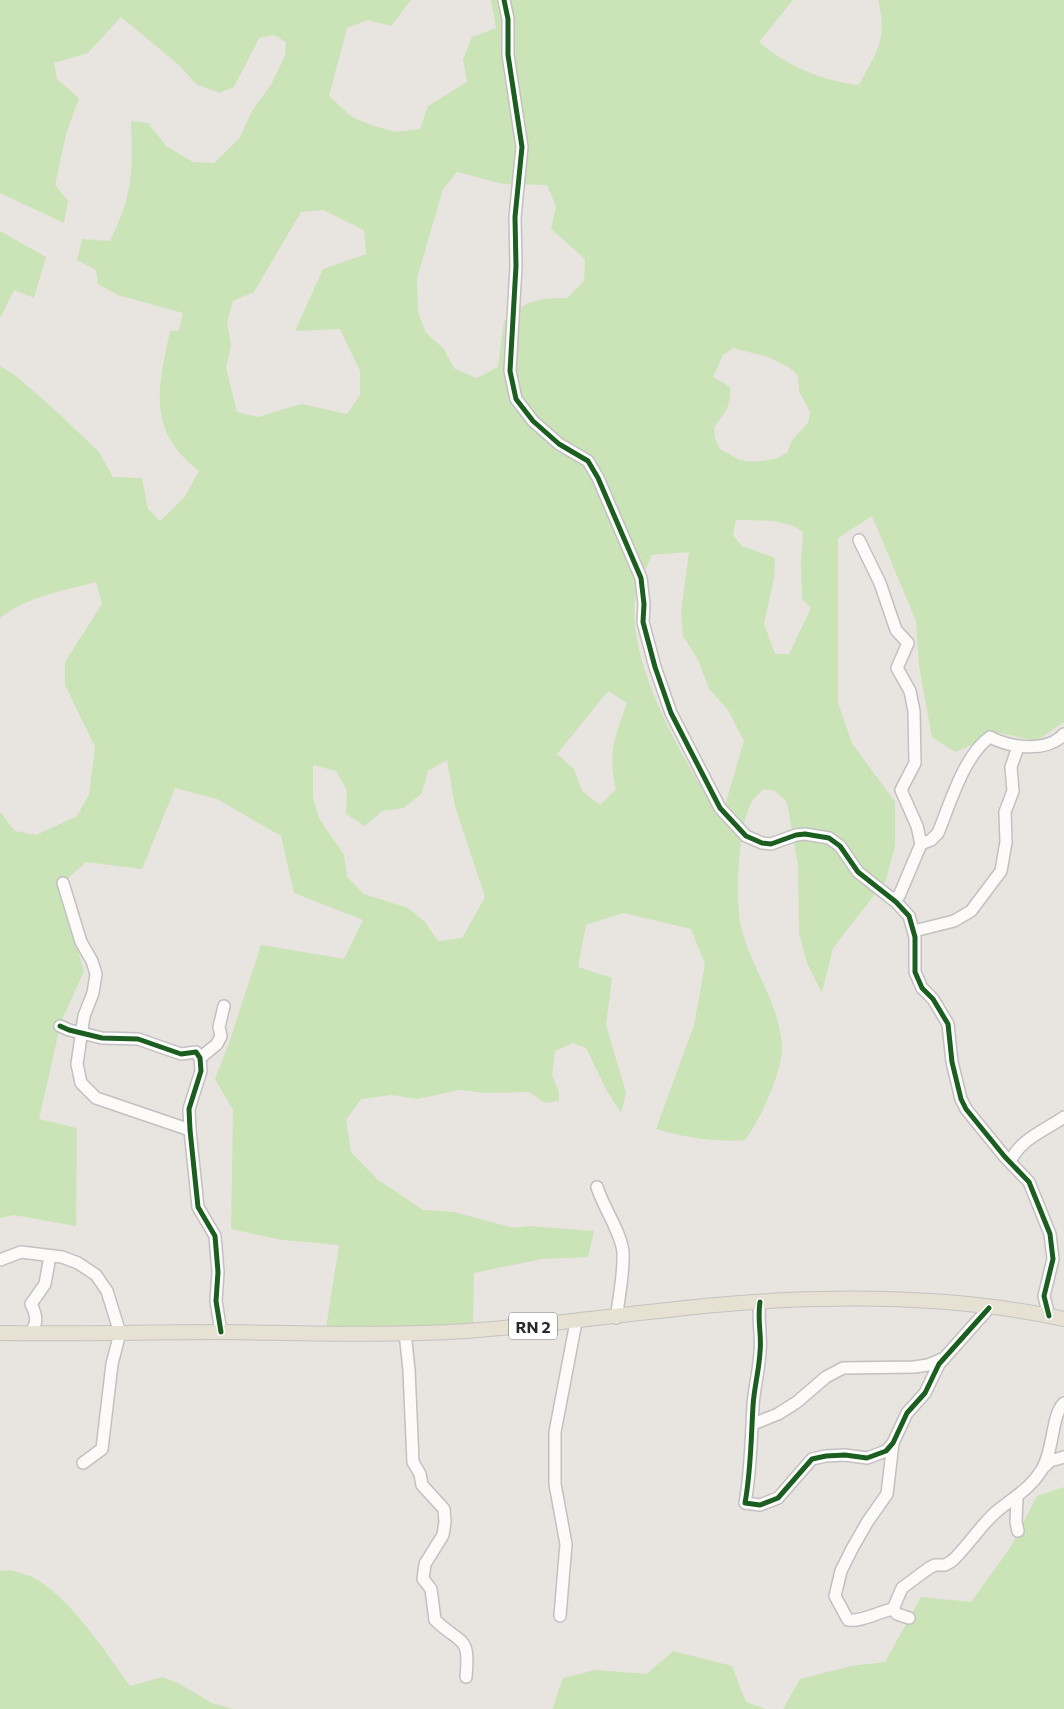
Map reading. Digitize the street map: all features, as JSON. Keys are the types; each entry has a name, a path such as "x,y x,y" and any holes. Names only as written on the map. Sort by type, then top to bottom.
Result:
{"main road":[{"name":"RN 2","path":"0,1333 385,1331 405,1333 462,1331 576,1322 760,1302 817,1299 900,1299 989,1308 1049,1316 1064,1320"}],"street":[{"path":"504,0 508,19 508,55 522,147 515,217 516,266 510,371 516,399 533,420 559,444 588,461 598,478 640,578 644,604 643,622 655,667 671,713 720,808 746,836 762,843 771,844 796,835 805,834 829,838 840,846 858,872 892,899 908,916 914,931 915,972 922,988 933,999 948,1024 952,1062 961,1099 966,1109 1029,1182 1050,1234 1053,1259 1044,1296 1049,1316"},
{"path":"859,540 880,583 896,630 908,643 897,668 910,691 914,710 915,763 901,790 917,826 921,844 899,896 892,899"},
{"path":"921,844 931,840 938,833 965,771 982,742 990,737 1002,743 1018,747 1057,742 1064,734"},
{"path":"914,931 954,921 971,911 1001,871 1006,842 1005,812 1012,791 1011,767 1018,747"},
{"path":"63,883 79,935 96,974 82,1033 77,1064 81,1083 96,1098 190,1130"},
{"path":"200,1058 217,1044 221,1036 219,1027 224,1006"},
{"path":"60,1026 102,1038 138,1040 181,1054 196,1052 200,1058 201,1071 189,1109 190,1130 198,1207 215,1236 218,1272 216,1301 221,1332"},
{"path":"1010,1162 1015,1151 1027,1139 1064,1117"},
{"path":"597,1187 603,1207 618,1234 623,1252 616,1318"},
{"path":"0,1260 21,1252 62,1257 96,1275 107,1291 120,1333 112,1364 102,1449 83,1462"},
{"path":"30,1334 36,1325 36,1314 31,1304 45,1284 50,1256"},
{"path":"760,1302 757,1318 761,1342 745,1503 760,1505 778,1498 812,1459 845,1455 867,1458 886,1451 893,1443 907,1413 925,1393 944,1358 989,1308"},
{"path":"560,1616 566,1544 555,1484 555,1432 576,1322"},
{"path":"405,1333 410,1370 413,1462 420,1474 422,1485 444,1509 445,1522 443,1535 425,1564 423,1579 431,1589 435,1620 462,1641 468,1652 466,1677"},
{"path":"753,1424 778,1414 797,1402 826,1377 844,1368 914,1367 928,1365 944,1358"},
{"path":"1041,1472 1051,1449 1056,1415 1064,1403"},
{"path":"893,1443 887,1494 853,1547 841,1572 835,1596 848,1620 857,1621 873,1614 893,1609"},
{"path":"893,1609 902,1588 929,1568 935,1565 945,1565 952,1561 966,1548 995,1513 1017,1498 1050,1461 1064,1457"},
{"path":"1017,1498 1016,1522 1018,1531"},
{"path":"893,1609 898,1614 910,1618"}],"green space":[{"path":"0,0 411,0 391,26 368,20 347,28 329,96 352,117 396,132 420,129 428,106 467,82 463,59 472,37 496,28 491,0 793,0 759,42 781,58 806,71 833,80 859,85 879,45 882,25 878,0 1064,0 1064,722 1036,741 991,731 974,744 955,752 932,737 919,666 916,621 872,516 838,538 838,703 852,743 895,802 895,846 886,880 833,948 822,993 807,963 799,933 798,865 787,802 775,791 764,789 753,800 744,825 741,843 738,881 739,915 751,957 776,1015 782,1046 775,1081 757,1121 745,1140 701,1139 656,1129 694,1025 705,964 691,929 623,913 586,925 578,967 612,978 606,1025 626,1093 621,1113 607,1091 586,1048 573,1043 555,1051 552,1075 559,1092 559,1101 545,1103 529,1092 487,1093 460,1090 417,1099 391,1095 361,1099 346,1120 351,1152 377,1179 423,1210 454,1212 514,1228 528,1226 594,1231 588,1257 542,1259 474,1273 473,1324 326,1328 339,1245 282,1240 231,1229 233,1110 215,1079 229,1043 261,945 344,959 363,920 294,893 281,836 217,799 175,788 142,869 86,862 63,883 62,895 84,971 61,1022 39,1119 77,1128 76,1226 14,1215 0,1218 0,812 15,831 36,835 77,816 89,794 95,747 65,685 65,662 102,604 96,582 34,599 0,618 0,366 16,376 99,452 113,477 142,478 148,509 160,521 184,498 199,471 182,456 170,440 163,424 160,407 162,371 170,331 179,330 183,313 118,295 98,284 96,270 77,260 82,239 110,241 118,225 130,183 132,155 131,121 148,123 166,146 193,162 214,163 239,139 252,111 272,83 285,56 286,42 274,35 259,38 234,87 219,93 196,84 179,65 121,17 88,53 54,63 57,79 79,98 66,134 55,185 68,201 64,223 0,193","holes":["457,172 503,184 547,185 556,206 551,229 585,259 584,281 567,298 540,300 526,304 504,321 498,367 477,378 455,369 443,348 426,333 418,312 417,278 443,189","323,210 364,230 366,254 323,269 295,331 340,329 360,371 360,395 347,414 301,404 258,417 237,412 226,368 231,345 227,322 233,301 254,292 301,212","733,348 768,357 790,368 798,376 799,391 810,412 808,423 792,440 787,453 775,459 752,462 740,460 720,449 715,438 714,427 727,408 730,399 730,387 713,377 723,355","736,520 780,522 803,532 801,561 802,599 811,608 789,654 775,654 764,624 774,578 775,558 742,546 733,535","689,552 681,613 683,636 697,658 710,690 728,710 744,741 721,819 676,741 648,680 639,649 635,620 636,594 652,555","608,691 627,703 616,735 612,754 613,776 616,789 600,805 582,791 574,769 557,754","447,760 455,806 485,897 462,938 438,941 425,922 408,908 364,894 347,877 344,855 319,818 313,797 313,765 336,771 347,791 346,814 365,826 382,811 404,808 422,793 428,771"]},
{"path":"0,231 46,257 34,298 14,290 0,318"},
{"path":"1064,1487 1064,1709 783,1709 800,1679 851,1666 885,1662 921,1597 971,1602 1010,1548 1037,1496"},
{"path":"11,1570 36,1579 63,1600 88,1628 130,1686 162,1677 178,1683 212,1703 234,1709 0,1709 0,1571"},
{"path":"673,1651 732,1666 746,1702 766,1709 552,1709 563,1678 595,1670 647,1674"}],"cycle path":[{"path":"504,0 508,19 508,55 522,147 515,217 516,266 510,371 516,399 533,421 559,444 588,461 598,478 641,578 644,604 643,622 655,667 671,713 720,808 746,836 762,843 771,844 796,835 805,834 829,838 840,846 858,872 896,902 909,916 915,937 915,972 922,988 933,999 948,1024 952,1062 961,1099 966,1109 1005,1157 1029,1182 1050,1234 1053,1259 1044,1296 1049,1316"},
{"path":"60,1026 102,1038 138,1039 181,1054 196,1052 200,1058 201,1071 189,1109 190,1130 198,1207 215,1236 218,1272 216,1301 221,1332"},
{"path":"760,1302 759,1366 754,1399 750,1467 745,1503 760,1505 778,1498 812,1459 845,1455 867,1458 886,1451 893,1443 907,1413 925,1393 939,1364 989,1308"}]}
